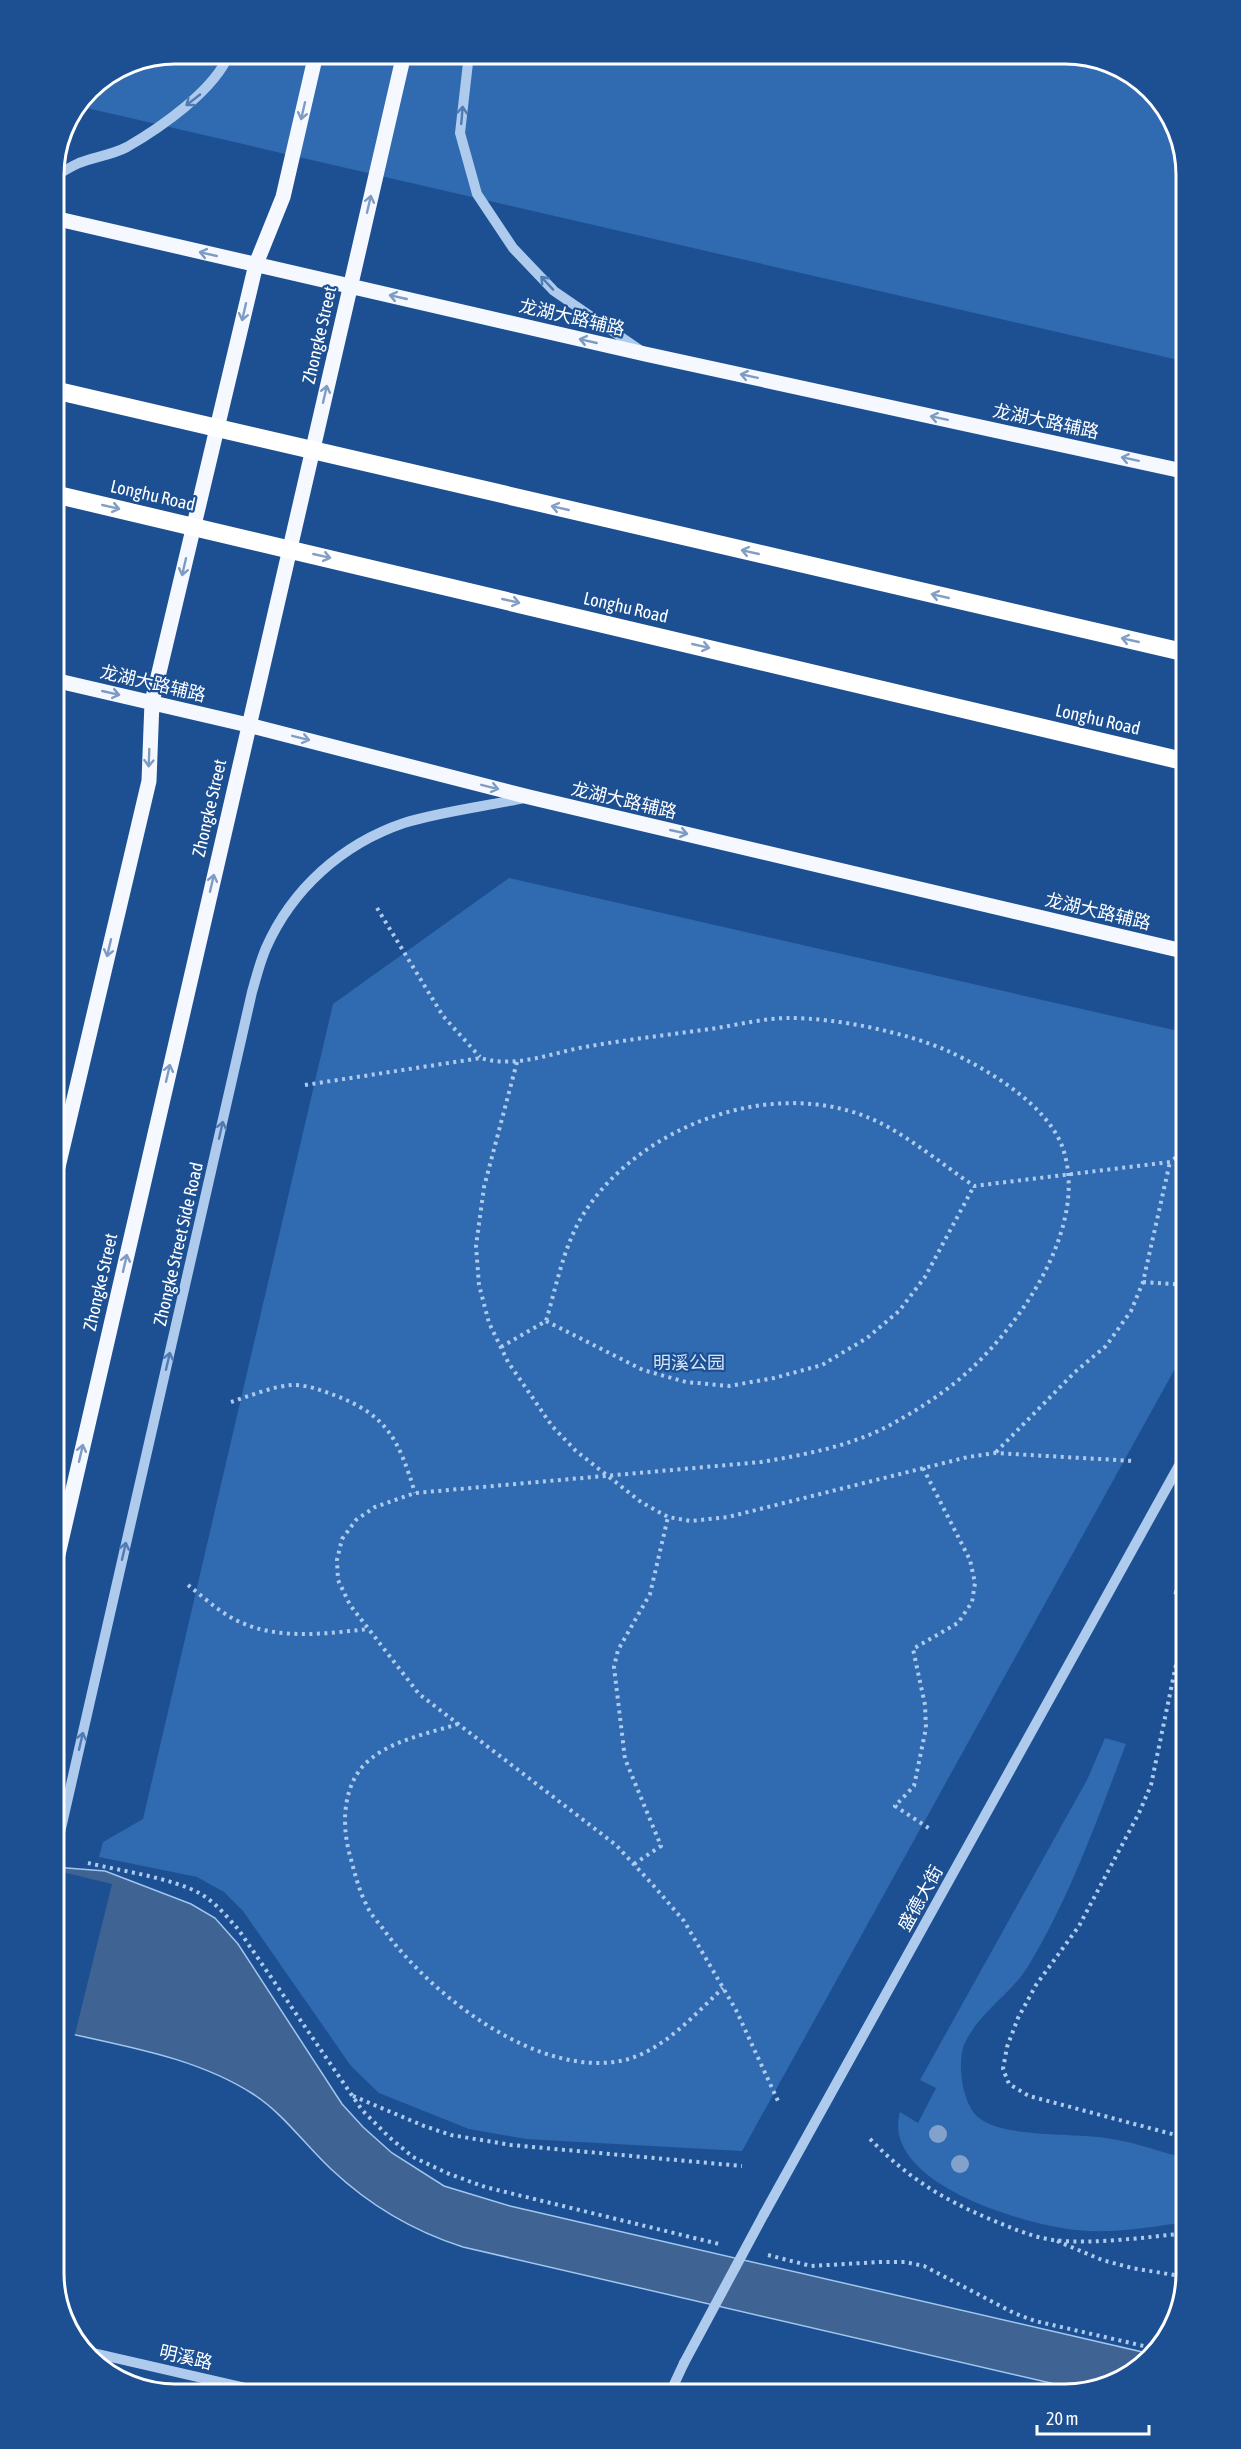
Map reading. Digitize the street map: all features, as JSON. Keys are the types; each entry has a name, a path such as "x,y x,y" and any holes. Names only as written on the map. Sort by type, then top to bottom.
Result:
{"highway":[{"path":"65,393 1176,650"},
{"name":"Longhu Road","path":"65,496 1176,759"}],"main road":[{"path":"65,1139 148,781 152,702 256,264 283,197 314,64"},
{"name":"Zhongke Street","path":"64,1527 402,64"},
{"name":"龙湖大路辅路","path":"65,220 645,354 1176,470"},
{"name":"龙湖大路辅路","path":"65,682 248,725 529,797 1176,949"}],"street":[{"path":"65,171 77,164 126,148 201,94 224,64"},
{"path":"468,64 460,133 477,194 513,248 554,291 645,354"},
{"name":"Zhongke Street Side Road","path":"64,1814 252,992 265,950 281,920 304,890 331,861 366,838 405,823 529,797"},
{"name":"盛德大街","path":"674,2384 764,2214 1176,1476"},
{"name":"明溪路","path":"99,2354 228,2384"}],"path":[{"path":"377,908 442,1016 481,1058"},
{"path":"305,1085 481,1058 498,1063 518,1062 588,1046 787,1018 837,1022 894,1034 947,1051 998,1079 1039,1110 1061,1144 1069,1175 1067,1208 1056,1247 1036,1288 1002,1336 971,1369 925,1404 868,1436 815,1452 761,1462 415,1493 375,1507 356,1520 342,1539 337,1560 338,1580 350,1605 418,1694 616,1845 684,1921 736,2010 778,2101"},
{"path":"518,1062 484,1187 476,1246 479,1285 489,1323 508,1362 552,1426 576,1451 641,1502 668,1517 691,1521 728,1516 923,1468 995,1453 1134,1461"},
{"path":"501,1347 546,1321 567,1248 586,1210 617,1175 659,1140 685,1127 735,1109 778,1102 831,1106 868,1117 909,1141 974,1186 1170,1162 1176,1157"},
{"path":"995,1453 1076,1372 1106,1346 1131,1311 1143,1282 1170,1162"},
{"path":"546,1321 643,1370 686,1382 729,1386 774,1378 822,1365 867,1338 899,1311 924,1277 974,1186"},
{"path":"1143,1282 1176,1284"},
{"path":"231,1402 293,1385 319,1389 350,1401 375,1416 392,1438 404,1456 415,1493"},
{"path":"923,1468 970,1560 975,1582 972,1602 958,1623 913,1649 925,1705 926,1728 914,1786 896,1806 930,1829"},
{"path":"634,1864 661,1846 625,1759 614,1667 618,1650 650,1594 668,1517"},
{"path":"188,1585 232,1618 256,1628 321,1634 369,1629"},
{"path":"1176,1665 1151,1785 1105,1880 1079,1926 1036,1985 1018,2018 1007,2048 1003,2070 1009,2084 1029,2096 1176,2135"},
{"path":"458,1724 398,1743 376,1754 362,1767 351,1786 347,1805 344,1832 366,1906 397,1948 422,1975 450,2001 489,2027 524,2044 565,2059 598,2063 624,2060 647,2052 675,2031 723,1988"},
{"path":"88,1863 182,1886 201,1894 218,1907 238,1929 362,2110 413,2157 485,2187 730,2246"},
{"path":"352,2095 451,2135 511,2145 742,2166"},
{"path":"870,2139 893,2162 953,2204 1022,2232 1054,2240 1102,2260 1176,2275"},
{"path":"1054,2240 1104,2240 1176,2234"},
{"path":"765,2255 811,2266 905,2262 924,2266 1014,2313 1035,2321 1149,2347"}],"green space":[{"path":"176,64 1073,65 1101,70 1127,83 1144,97 1162,120 1173,147 1176,168 1176,359 87,108 102,92 120,79 140,70"},
{"name":"明溪公园","path":"509,878 1176,1030 1176,1367 742,2151 526,2139 469,2129 379,2093 351,2066 243,1911 224,1892 197,1877 99,1857 103,1842 143,1819 333,1004"},
{"path":"1105,1738 1126,1744 1057,1914 1020,1978 977,2023 964,2045 961,2062 962,2083 973,2112 991,2125 1024,2132 1112,2139 1176,2156 1176,2223 1105,2231 1077,2230 1025,2219 993,2209 962,2196 934,2179 912,2160 900,2137 900,2112 918,2123 936,2088 920,2080 1087,1780"}],"shaded area":[{"path":"64,1868 105,1871 191,1904 215,1918 238,1944 342,2104 392,2153 444,2186 510,2206 1144,2352 1121,2370 1094,2381 1080,2384 1055,2384 463,2247 410,2225 361,2195 331,2169 284,2120 253,2094 206,2070 131,2047 64,2032"}],"pier":[{"path":"64,1872 112,1884 74,2038 64,2036"}]}
